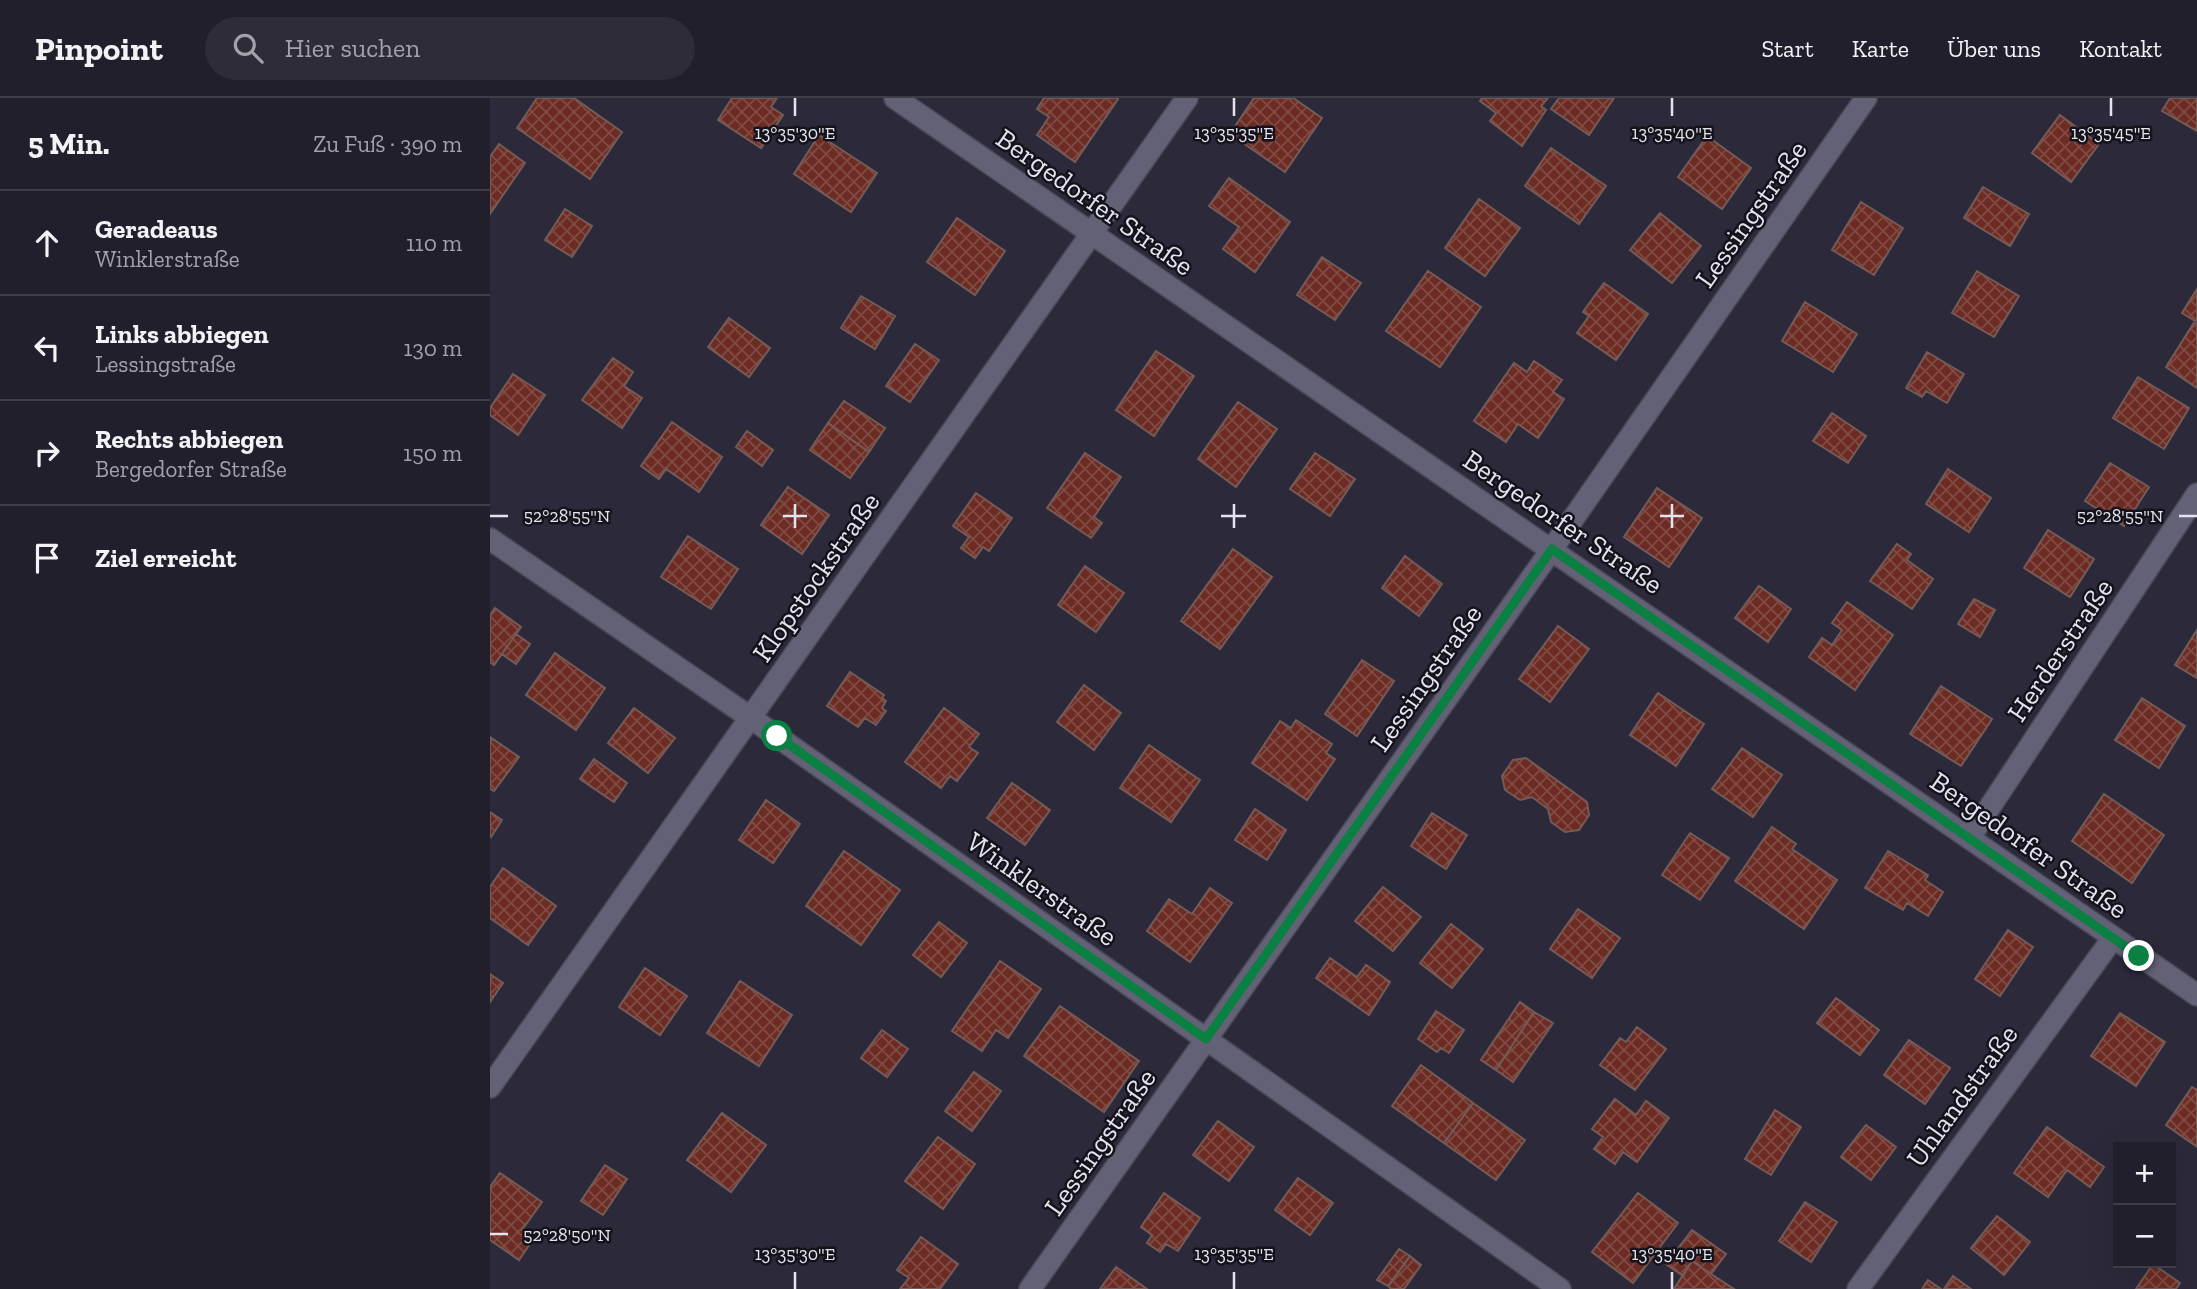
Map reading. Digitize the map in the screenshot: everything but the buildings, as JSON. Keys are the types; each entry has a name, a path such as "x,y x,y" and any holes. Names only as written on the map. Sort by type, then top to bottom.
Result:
{"street":[{"name":"Bergedorfer Straße","path":"895,98 2197,995"},
{"name":"Klopstockstraße","path":"490,1087 1187,98"},
{"name":"Lessingstraße","path":"1030,1289 1552,549 1866,98"},
{"name":"Herderstraße","path":"1970,837 2197,494"},
{"name":"Winklerstraße","path":"490,539 751,718 1560,1289"},
{"name":"Uhlandstraße","path":"1858,1289 2113,938"}],"route":[{"path":"777,736 1206,1039 1552,549 2139,956"}]}
